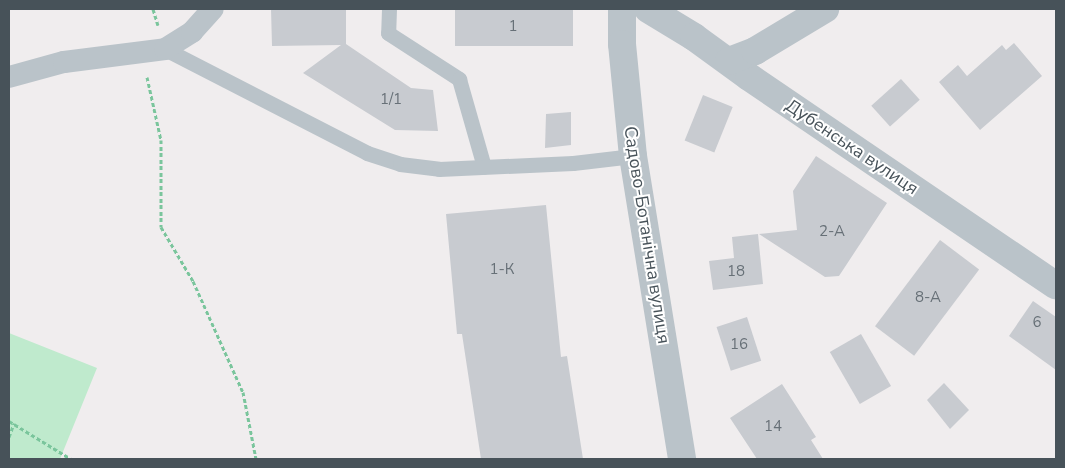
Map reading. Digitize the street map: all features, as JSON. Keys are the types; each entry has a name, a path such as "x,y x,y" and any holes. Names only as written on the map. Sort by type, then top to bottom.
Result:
{"street":[{"path":"9,77 64,62 155,51 192,32 213,9"},
{"name":"Садово-Ботанічна вулиця","path":"622,9 622,44 633,156 682,459"},
{"name":"Дубенська вулиця","path":"648,9 729,61 749,77 1056,286"},
{"path":"729,61 756,51 826,9"}],"lane":[{"path":"389,9 388,33 459,78 484,167"},
{"path":"155,51 367,153 400,164 439,169 573,163 633,156"}],"path":[{"path":"155,51 146,74 161,140 161,227 192,281 243,392 256,459"},
{"path":"9,421 71,459"},
{"path":"9,437 14,424"}],"green space":[{"path":"9,333 97,368 60,459 9,459"}],"building":[{"path":"271,9 346,9 346,44 411,88 433,90 438,131 395,130 303,73 341,45 272,46"},
{"path":"455,9 573,9 573,46 455,46"},
{"path":"1014,43 1042,76 980,130 939,82 958,65 967,76 1002,45 1006,50"},
{"path":"901,79 920,100 890,127 871,106"},
{"path":"703,95 733,107 714,152 685,140"},
{"path":"571,112 571,145 545,148 546,114"},
{"path":"816,156 887,203 839,276 825,277 759,234 797,230 793,191"},
{"path":"546,205 561,357 567,356 583,459 481,459 462,334 457,334 446,214"},
{"path":"758,234 763,284 713,290 709,261 734,258 732,237"},
{"path":"940,240 979,269 914,356 875,326"},
{"path":"1033,301 1056,317 1056,370 1009,336"},
{"path":"747,317 761,361 731,371 717,327"},
{"path":"861,334 891,386 860,404 830,352"},
{"path":"944,383 969,410 950,429 927,400"},
{"path":"782,384 816,437 811,440 823,459 757,459 730,418"}]}
